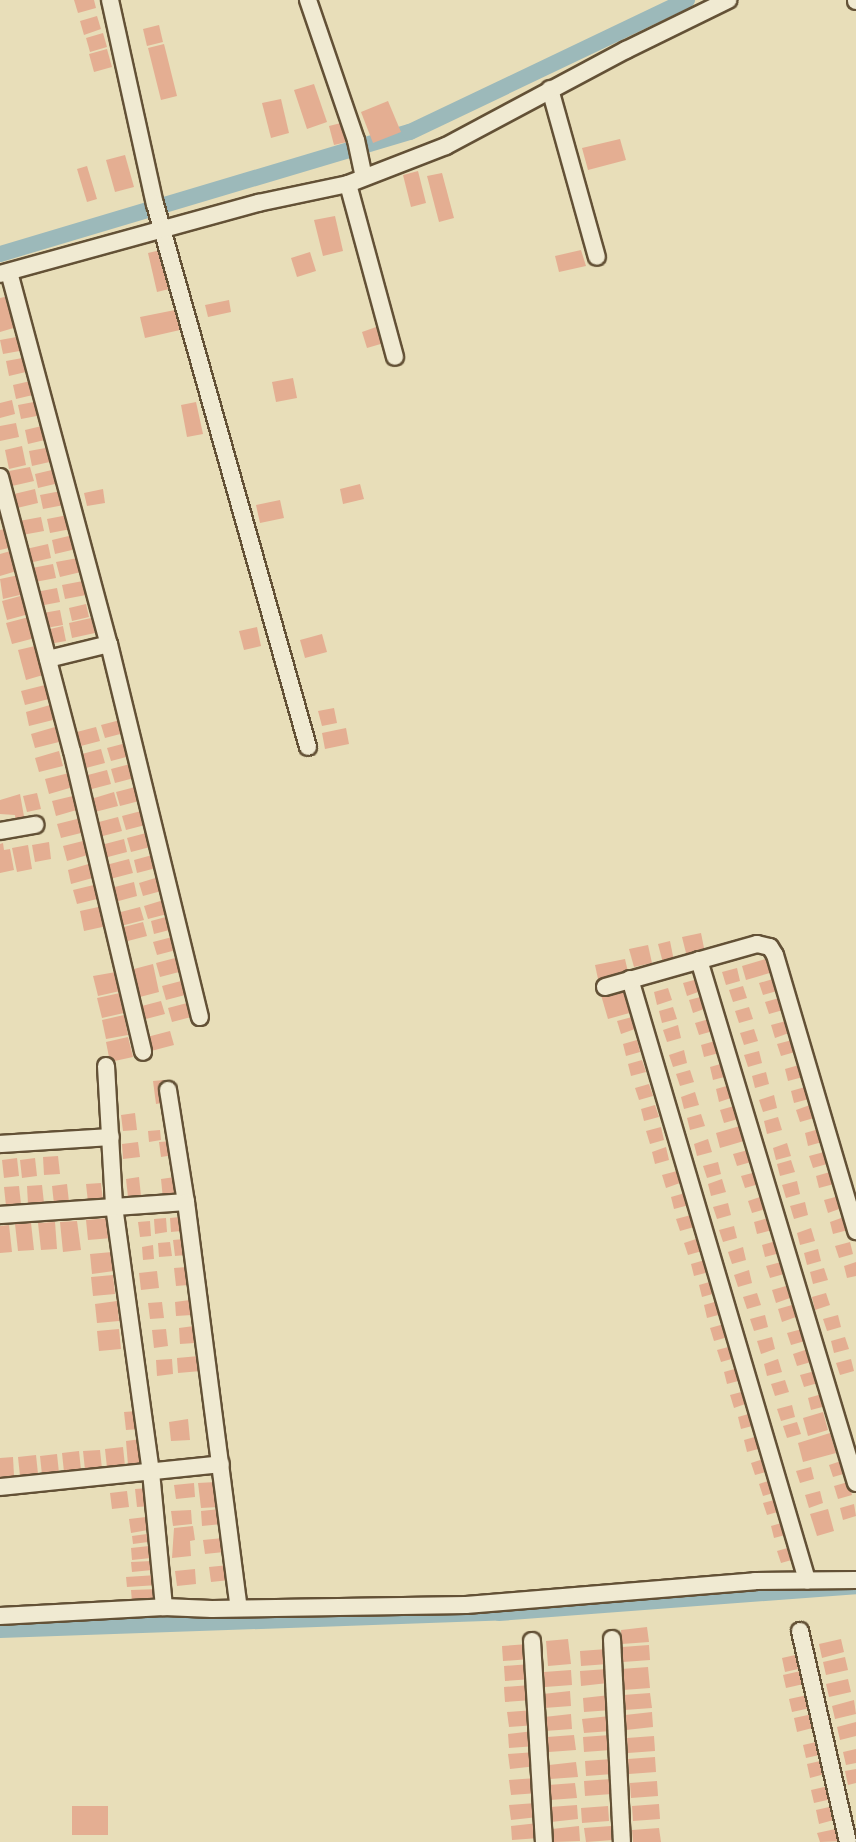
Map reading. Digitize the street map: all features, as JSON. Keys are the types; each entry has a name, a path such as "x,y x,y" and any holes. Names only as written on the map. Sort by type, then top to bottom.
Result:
{"street":[{"path":"110,0 155,204 308,747"},
{"path":"308,0 363,168"},
{"path":"200,1017 109,645 4,273 258,203 348,184 363,168 446,146 550,89 728,0"},
{"path":"550,89 597,257"},
{"path":"348,184 395,357"},
{"path":"0,477 48,659 142,1052"},
{"path":"48,659 109,645"},
{"path":"0,831 35,825"},
{"path":"606,986 757,944 765,944 773,950 856,1231"},
{"path":"699,960 856,1483"},
{"path":"630,979 807,1580"},
{"path":"106,1066 114,1206 151,1472 164,1607"},
{"path":"168,1090 186,1202 239,1608"},
{"path":"0,1144 111,1137"},
{"path":"0,1215 186,1202"},
{"path":"0,1487 220,1464"},
{"path":"0,1616 164,1607 466,1605 807,1580 856,1580"},
{"path":"800,1631 848,1842"},
{"path":"611,1639 622,1842"},
{"path":"532,1641 544,1842"}],"building":[{"path":"74,0 94,0 96,8 78,13"},
{"path":"97,16 101,29 84,35 80,21"},
{"path":"159,25 163,42 147,46 143,29"},
{"path":"103,33 107,47 90,52 86,38"},
{"path":"164,44 177,96 161,100 148,48"},
{"path":"107,49 112,67 94,72 89,54"},
{"path":"314,84 327,122 307,129 294,90"},
{"path":"281,99 289,133 271,138 262,103"},
{"path":"388,101 401,132 373,143 361,112"},
{"path":"341,123 347,142 334,145 329,126"},
{"path":"620,139 626,160 588,170 582,148"},
{"path":"125,155 134,187 115,192 106,160"},
{"path":"87,166 97,199 87,202 77,169"},
{"path":"418,171 426,203 411,207 403,175"},
{"path":"442,173 454,218 439,222 427,176"},
{"path":"335,216 343,251 323,256 314,220"},
{"path":"165,249 173,288 157,292 148,253"},
{"path":"581,250 586,266 559,272 555,256"},
{"path":"310,252 316,271 297,277 291,258"},
{"path":"9,296 17,327 0,332 0,298"},
{"path":"229,300 231,312 208,317 205,305"},
{"path":"175,310 180,330 145,338 140,317"},
{"path":"379,326 384,343 367,348 362,332"},
{"path":"22,336 25,350 3,354 0,340"},
{"path":"28,357 30,371 9,376 6,361"},
{"path":"293,378 297,398 276,402 272,382"},
{"path":"35,380 37,394 16,399 13,385"},
{"path":"12,400 15,414 0,418 0,403"},
{"path":"39,401 42,415 21,419 18,405"},
{"path":"196,402 203,434 187,437 181,405"},
{"path":"16,423 19,437 0,441 0,426"},
{"path":"46,425 49,439 28,444 25,430"},
{"path":"22,446 26,465 9,469 5,450"},
{"path":"51,447 54,461 32,466 29,451"},
{"path":"30,467 34,481 12,486 9,471"},
{"path":"56,469 59,483 38,488 35,474"},
{"path":"360,484 364,499 343,504 340,489"},
{"path":"35,489 38,503 17,508 14,494"},
{"path":"103,489 105,503 87,506 84,493"},
{"path":"61,491 64,505 43,509 40,495"},
{"path":"280,500 284,518 260,523 256,505"},
{"path":"68,515 71,529 50,533 47,519"},
{"path":"41,517 44,531 22,535 19,521"},
{"path":"8,528 13,547 0,550 0,530"},
{"path":"73,535 76,549 55,554 52,540"},
{"path":"48,544 51,558 29,563 26,549"},
{"path":"14,550 20,570 0,576 0,554"},
{"path":"78,558 81,572 60,577 56,562"},
{"path":"53,564 56,578 35,582 32,568"},
{"path":"19,575 24,594 3,599 0,579"},
{"path":"83,581 86,595 65,599 62,585"},
{"path":"57,588 60,602 39,606 36,592"},
{"path":"24,595 29,614 7,620 2,601"},
{"path":"86,604 89,617 72,621 69,608"},
{"path":"60,610 63,625 46,628 43,613"},
{"path":"29,617 35,638 12,644 6,623"},
{"path":"91,618 95,633 72,638 69,623"},
{"path":"63,626 66,641 49,644 46,630"},
{"path":"257,627 261,646 244,650 239,631"},
{"path":"322,634 327,652 305,658 300,640"},
{"path":"35,646 43,675 26,680 18,650"},
{"path":"45,685 49,699 25,705 21,691"},
{"path":"50,705 53,720 29,726 26,712"},
{"path":"334,708 337,723 322,726 318,711"},
{"path":"124,719 128,732 105,738 101,725"},
{"path":"55,727 59,742 35,748 31,734"},
{"path":"96,727 100,741 77,747 73,733"},
{"path":"346,728 349,744 325,749 322,733"},
{"path":"130,742 134,755 111,761 107,748"},
{"path":"101,749 105,763 82,769 78,755"},
{"path":"59,751 63,766 39,772 35,758"},
{"path":"134,763 138,777 115,783 111,769"},
{"path":"107,770 111,784 88,790 84,776"},
{"path":"69,773 73,787 49,794 45,779"},
{"path":"139,786 143,800 120,806 116,792"},
{"path":"114,792 118,806 95,812 91,799"},
{"path":"37,793 41,809 27,812 23,796"},
{"path":"20,794 25,822 16,824 15,815 0,814 0,800"},
{"path":"77,795 80,809 56,816 52,801"},
{"path":"145,810 149,824 126,830 122,816"},
{"path":"118,817 122,831 99,837 95,823"},
{"path":"81,818 85,832 61,838 57,824"},
{"path":"150,832 154,846 131,852 127,838"},
{"path":"124,839 127,852 104,858 101,845"},
{"path":"87,840 91,854 67,861 63,846"},
{"path":"49,842 51,859 35,862 32,845"},
{"path":"3,843 4,850 10,849 14,870 0,873 0,844"},
{"path":"28,845 32,869 17,872 12,848"},
{"path":"156,854 160,867 137,873 134,860"},
{"path":"129,859 133,873 110,879 106,865"},
{"path":"92,863 96,877 71,884 68,870"},
{"path":"162,876 165,890 143,896 139,883"},
{"path":"134,882 137,896 115,902 111,888"},
{"path":"98,884 101,898 77,904 73,890"},
{"path":"167,899 171,913 148,919 144,906"},
{"path":"103,906 107,926 84,931 80,911"},
{"path":"140,907 144,920 121,926 117,913"},
{"path":"173,915 177,928 154,934 151,921"},
{"path":"143,922 147,936 124,942 120,928"},
{"path":"701,933 705,953 687,957 682,937"},
{"path":"176,936 180,949 157,955 153,942"},
{"path":"670,941 674,961 663,963 658,944"},
{"path":"648,945 652,963 634,967 629,949"},
{"path":"179,957 183,971 160,977 156,963"},
{"path":"769,958 773,972 746,980 742,966"},
{"path":"625,959 628,972 598,979 595,965"},
{"path":"153,964 159,992 136,998 130,970"},
{"path":"737,968 740,981 726,985 722,972"},
{"path":"116,972 120,991 98,996 93,976"},
{"path":"698,979 701,991 687,996 683,983"},
{"path":"773,979 777,991 763,995 759,983"},
{"path":"185,980 189,994 166,1000 162,986"},
{"path":"743,986 747,998 733,1002 729,990"},
{"path":"626,988 633,1012 608,1019 601,995"},
{"path":"668,988 672,1000 657,1005 654,992"},
{"path":"120,993 124,1013 102,1018 97,998"},
{"path":"704,996 707,1008 693,1013 689,1000"},
{"path":"779,998 783,1010 769,1014 765,1002"},
{"path":"161,1001 165,1014 142,1020 138,1007"},
{"path":"191,1002 195,1016 172,1022 168,1008"},
{"path":"673,1007 677,1019 662,1023 659,1011"},
{"path":"749,1007 753,1019 739,1023 735,1011"},
{"path":"124,1015 128,1035 106,1039 102,1020"},
{"path":"632,1017 635,1029 621,1034 617,1021"},
{"path":"709,1019 713,1031 699,1035 695,1023"},
{"path":"786,1021 789,1033 775,1038 771,1025"},
{"path":"678,1025 681,1038 667,1042 663,1030"},
{"path":"754,1029 758,1041 744,1045 740,1033"},
{"path":"170,1031 174,1045 151,1051 147,1037"},
{"path":"128,1037 133,1057 110,1062 106,1042"},
{"path":"637,1040 640,1052 626,1056 623,1044"},
{"path":"792,1040 795,1052 781,1056 777,1044"},
{"path":"715,1041 719,1053 704,1057 701,1045"},
{"path":"684,1050 687,1063 673,1067 669,1055"},
{"path":"759,1051 762,1063 748,1067 744,1055"},
{"path":"642,1060 646,1072 631,1076 628,1064"},
{"path":"724,1063 728,1076 713,1080 710,1067"},
{"path":"799,1065 803,1077 788,1081 785,1069"},
{"path":"690,1070 694,1082 680,1086 676,1074"},
{"path":"766,1072 769,1084 755,1088 752,1076"},
{"path":"164,1080 167,1102 156,1104 153,1081"},
{"path":"649,1084 653,1096 639,1100 635,1088"},
{"path":"730,1085 734,1097 719,1102 716,1089"},
{"path":"805,1087 809,1099 794,1103 791,1091"},
{"path":"695,1092 699,1105 684,1109 681,1097"},
{"path":"774,1095 777,1108 763,1112 759,1100"},
{"path":"655,1105 659,1117 644,1121 641,1109"},
{"path":"810,1105 814,1118 800,1122 796,1110"},
{"path":"734,1106 738,1119 724,1123 720,1110"},
{"path":"135,1113 137,1130 123,1131 121,1115"},
{"path":"701,1114 705,1126 690,1130 687,1118"},
{"path":"778,1117 782,1130 767,1134 764,1121"},
{"path":"740,1126 744,1141 720,1148 716,1133"},
{"path":"661,1127 664,1140 650,1144 646,1131"},
{"path":"819,1129 822,1142 808,1146 805,1133"},
{"path":"160,1130 161,1140 149,1142 148,1131"},
{"path":"708,1139 712,1152 697,1156 694,1144"},
{"path":"173,1141 174,1155 161,1157 159,1142"},
{"path":"138,1142 140,1157 123,1159 122,1144"},
{"path":"787,1143 791,1156 776,1160 773,1148"},
{"path":"666,1147 669,1160 655,1164 652,1152"},
{"path":"748,1150 751,1162 737,1166 733,1154"},
{"path":"824,1152 827,1164 813,1168 809,1156"},
{"path":"58,1156 60,1174 44,1175 43,1157"},
{"path":"17,1158 19,1176 4,1178 2,1160"},
{"path":"35,1158 37,1176 22,1178 20,1160"},
{"path":"791,1160 795,1172 780,1176 777,1164"},
{"path":"718,1162 721,1174 707,1178 703,1166"},
{"path":"677,1171 680,1183 666,1188 662,1175"},
{"path":"756,1172 759,1184 745,1188 741,1176"},
{"path":"830,1172 834,1184 819,1188 816,1176"},
{"path":"139,1177 141,1196 128,1197 126,1179"},
{"path":"175,1177 177,1198 163,1199 161,1179"},
{"path":"722,1179 726,1192 711,1196 708,1184"},
{"path":"797,1181 800,1194 786,1198 782,1185"},
{"path":"101,1183 103,1201 88,1202 86,1184"},
{"path":"67,1184 69,1202 54,1204 52,1186"},
{"path":"42,1185 44,1203 28,1204 27,1186"},
{"path":"19,1186 21,1204 6,1206 4,1187"},
{"path":"685,1193 689,1205 674,1209 671,1197"},
{"path":"763,1196 766,1209 752,1213 748,1201"},
{"path":"839,1196 842,1208 828,1213 824,1200"},
{"path":"805,1202 808,1215 794,1219 790,1206"},
{"path":"728,1203 731,1215 717,1219 713,1207"},
{"path":"691,1215 694,1227 680,1231 676,1219"},
{"path":"180,1217 181,1231 171,1232 170,1218"},
{"path":"844,1217 848,1230 833,1234 830,1222"},
{"path":"110,1218 112,1238 88,1240 86,1220"},
{"path":"166,1218 167,1232 155,1234 154,1219"},
{"path":"768,1218 772,1230 757,1234 754,1222"},
{"path":"77,1221 81,1250 63,1252 60,1222"},
{"path":"150,1221 151,1236 140,1237 138,1222"},
{"path":"55,1222 57,1249 41,1250 38,1223"},
{"path":"31,1223 34,1250 18,1251 15,1224"},
{"path":"9,1225 12,1252 0,1253 0,1226"},
{"path":"734,1226 737,1238 723,1242 719,1230"},
{"path":"811,1228 815,1241 800,1245 797,1233"},
{"path":"699,1238 702,1251 688,1255 684,1243"},
{"path":"184,1239 186,1255 175,1256 173,1240"},
{"path":"776,1241 780,1253 765,1257 762,1245"},
{"path":"170,1242 172,1256 159,1257 158,1243"},
{"path":"850,1242 853,1254 839,1258 835,1246"},
{"path":"153,1245 154,1259 143,1260 142,1247"},
{"path":"743,1247 746,1260 732,1264 728,1252"},
{"path":"818,1249 821,1261 807,1265 804,1253"},
{"path":"112,1252 114,1271 92,1274 90,1254"},
{"path":"705,1260 709,1272 694,1276 691,1264"},
{"path":"781,1262 784,1274 770,1278 766,1266"},
{"path":"856,1262 856,1276 847,1278 844,1266"},
{"path":"187,1267 188,1285 176,1286 174,1268"},
{"path":"824,1268 828,1280 813,1284 810,1272"},
{"path":"749,1270 752,1283 738,1287 734,1275"},
{"path":"157,1271 159,1288 141,1290 139,1273"},
{"path":"113,1275 115,1294 93,1296 91,1277"},
{"path":"713,1281 716,1293 702,1297 699,1285"},
{"path":"786,1286 790,1298 776,1303 772,1290"},
{"path":"757,1293 761,1305 747,1309 743,1297"},
{"path":"826,1293 830,1305 815,1310 812,1297"},
{"path":"190,1300 192,1315 176,1316 175,1302"},
{"path":"117,1301 119,1321 97,1323 95,1304"},
{"path":"718,1301 722,1314 707,1318 704,1305"},
{"path":"162,1302 164,1318 150,1319 148,1303"},
{"path":"792,1305 796,1317 782,1322 778,1309"},
{"path":"765,1315 768,1327 754,1331 750,1319"},
{"path":"838,1315 841,1327 827,1331 823,1319"},
{"path":"724,1324 728,1337 714,1341 710,1328"},
{"path":"194,1326 195,1343 180,1344 179,1328"},
{"path":"119,1329 121,1349 99,1351 97,1331"},
{"path":"166,1329 168,1346 154,1348 152,1330"},
{"path":"802,1329 805,1341 791,1345 787,1333"},
{"path":"772,1337 775,1349 761,1354 757,1341"},
{"path":"845,1337 849,1349 834,1353 831,1341"},
{"path":"732,1346 735,1358 721,1362 717,1350"},
{"path":"808,1349 811,1362 797,1366 793,1354"},
{"path":"199,1356 201,1371 178,1373 177,1358"},
{"path":"172,1359 173,1374 157,1376 156,1360"},
{"path":"778,1359 782,1372 767,1376 764,1364"},
{"path":"851,1359 854,1371 840,1375 836,1363"},
{"path":"738,1368 742,1380 727,1384 724,1372"},
{"path":"815,1371 818,1383 804,1387 800,1375"},
{"path":"785,1380 789,1392 775,1396 771,1384"},
{"path":"745,1391 748,1403 734,1408 730,1395"},
{"path":"822,1394 826,1406 811,1410 808,1398"},
{"path":"792,1405 795,1417 781,1421 777,1409"},
{"path":"138,1411 140,1429 126,1430 124,1412"},
{"path":"823,1412 828,1430 808,1436 803,1418"},
{"path":"752,1413 756,1425 741,1429 738,1417"},
{"path":"188,1419 190,1440 171,1441 169,1422"},
{"path":"797,1422 801,1434 787,1438 783,1426"},
{"path":"830,1433 836,1453 803,1462 798,1443"},
{"path":"758,1436 762,1448 747,1452 744,1440"},
{"path":"141,1439 144,1463 128,1465 126,1441"},
{"path":"123,1447 125,1466 107,1468 105,1449"},
{"path":"100,1450 102,1469 85,1470 83,1451"},
{"path":"79,1451 81,1470 64,1472 62,1453"},
{"path":"57,1454 59,1473 42,1475 40,1456"},
{"path":"36,1455 38,1474 20,1476 18,1457"},
{"path":"13,1457 14,1476 0,1477 0,1458"},
{"path":"766,1458 769,1471 755,1475 751,1463"},
{"path":"844,1460 847,1473 833,1477 829,1465"},
{"path":"811,1467 814,1479 800,1483 796,1471"},
{"path":"774,1479 777,1492 763,1496 759,1484"},
{"path":"216,1482 218,1507 201,1508 198,1483"},
{"path":"848,1482 852,1495 838,1499 834,1486"},
{"path":"194,1483 195,1497 176,1499 174,1485"},
{"path":"150,1488 152,1506 137,1507 135,1489"},
{"path":"127,1491 129,1507 112,1509 110,1493"},
{"path":"820,1491 823,1503 809,1508 805,1495"},
{"path":"778,1499 781,1511 767,1515 763,1503"},
{"path":"854,1504 856,1516 843,1520 840,1508"},
{"path":"220,1509 222,1524 202,1526 201,1511"},
{"path":"828,1509 834,1531 817,1536 810,1514"},
{"path":"191,1510 192,1524 173,1526 171,1511"},
{"path":"146,1517 148,1530 131,1533 129,1519"},
{"path":"785,1522 789,1534 774,1538 771,1526"},
{"path":"193,1526 195,1540 190,1541 191,1556 172,1558 174,1528"},
{"path":"147,1534 148,1542 133,1544 132,1536"},
{"path":"223,1538 224,1552 205,1554 203,1540"},
{"path":"149,1546 151,1558 132,1560 131,1548"},
{"path":"791,1547 795,1559 781,1563 777,1551"},
{"path":"152,1561 152,1570 132,1572 131,1562"},
{"path":"229,1565 230,1580 211,1582 209,1567"},
{"path":"195,1569 196,1584 177,1586 175,1571"},
{"path":"157,1575 158,1585 127,1587 126,1577"},
{"path":"159,1589 159,1601 132,1602 131,1590"},
{"path":"647,1627 649,1642 622,1644 621,1630"},
{"path":"568,1639 571,1664 548,1666 546,1641"},
{"path":"841,1639 844,1652 822,1658 819,1644"},
{"path":"528,1644 530,1659 503,1661 502,1646"},
{"path":"649,1645 650,1660 623,1662 622,1647"},
{"path":"607,1649 608,1664 581,1666 580,1651"},
{"path":"804,1653 807,1667 785,1672 782,1658"},
{"path":"845,1657 848,1670 826,1675 823,1662"},
{"path":"531,1664 532,1679 505,1681 504,1666"},
{"path":"648,1667 650,1688 623,1690 621,1669"},
{"path":"607,1669 608,1683 581,1686 580,1671"},
{"path":"571,1670 572,1685 545,1687 544,1672"},
{"path":"805,1670 808,1683 786,1688 783,1675"},
{"path":"848,1679 851,1692 829,1697 826,1684"},
{"path":"531,1685 532,1700 505,1702 504,1687"},
{"path":"570,1691 571,1706 544,1708 543,1694"},
{"path":"650,1693 652,1708 624,1710 623,1695"},
{"path":"812,1694 815,1707 792,1712 789,1699"},
{"path":"610,1695 612,1710 584,1712 583,1698"},
{"path":"854,1700 856,1714 835,1719 832,1706"},
{"path":"534,1710 536,1725 509,1727 507,1712"},
{"path":"652,1712 653,1727 626,1730 625,1715"},
{"path":"817,1713 820,1726 797,1732 794,1718"},
{"path":"571,1714 572,1729 545,1731 544,1717"},
{"path":"610,1716 611,1731 584,1733 582,1719"},
{"path":"856,1722 856,1736 840,1740 837,1727"},
{"path":"534,1731 536,1746 509,1748 508,1734"},
{"path":"574,1735 576,1750 549,1752 547,1737"},
{"path":"610,1735 611,1750 584,1752 583,1737"},
{"path":"654,1736 655,1751 628,1753 627,1738"},
{"path":"825,1740 828,1753 806,1758 803,1745"},
{"path":"856,1749 856,1763 846,1765 843,1752"},
{"path":"536,1752 537,1766 510,1769 508,1754"},
{"path":"655,1757 656,1772 629,1774 628,1759"},
{"path":"612,1759 613,1774 586,1776 585,1761"},
{"path":"829,1759 832,1772 810,1778 807,1764"},
{"path":"576,1762 578,1777 550,1779 549,1765"},
{"path":"856,1769 856,1783 848,1785 845,1771"},
{"path":"536,1778 538,1793 511,1795 509,1780"},
{"path":"611,1779 612,1794 585,1796 584,1781"},
{"path":"657,1781 658,1796 631,1798 630,1783"},
{"path":"575,1783 577,1798 550,1800 548,1785"},
{"path":"833,1785 836,1798 814,1803 811,1790"},
{"path":"536,1803 538,1817 511,1820 509,1805"},
{"path":"659,1804 660,1819 633,1821 632,1806"},
{"path":"577,1805 578,1819 551,1822 550,1807"},
{"path":"838,1805 841,1818 819,1824 816,1810"},
{"path":"72,1806 108,1806 108,1835 72,1835"},
{"path":"608,1806 609,1821 582,1823 581,1808"},
{"path":"538,1823 539,1838 512,1840 511,1826"},
{"path":"579,1826 580,1841 553,1842 552,1829"},
{"path":"611,1826 613,1840 586,1842 584,1828"},
{"path":"659,1828 661,1842 633,1842 632,1830"},
{"path":"840,1828 843,1841 820,1842 817,1833"}],"waterway":[{"path":"0,254 410,132 687,0"},
{"path":"0,1630 499,1613 856,1586"}]}
